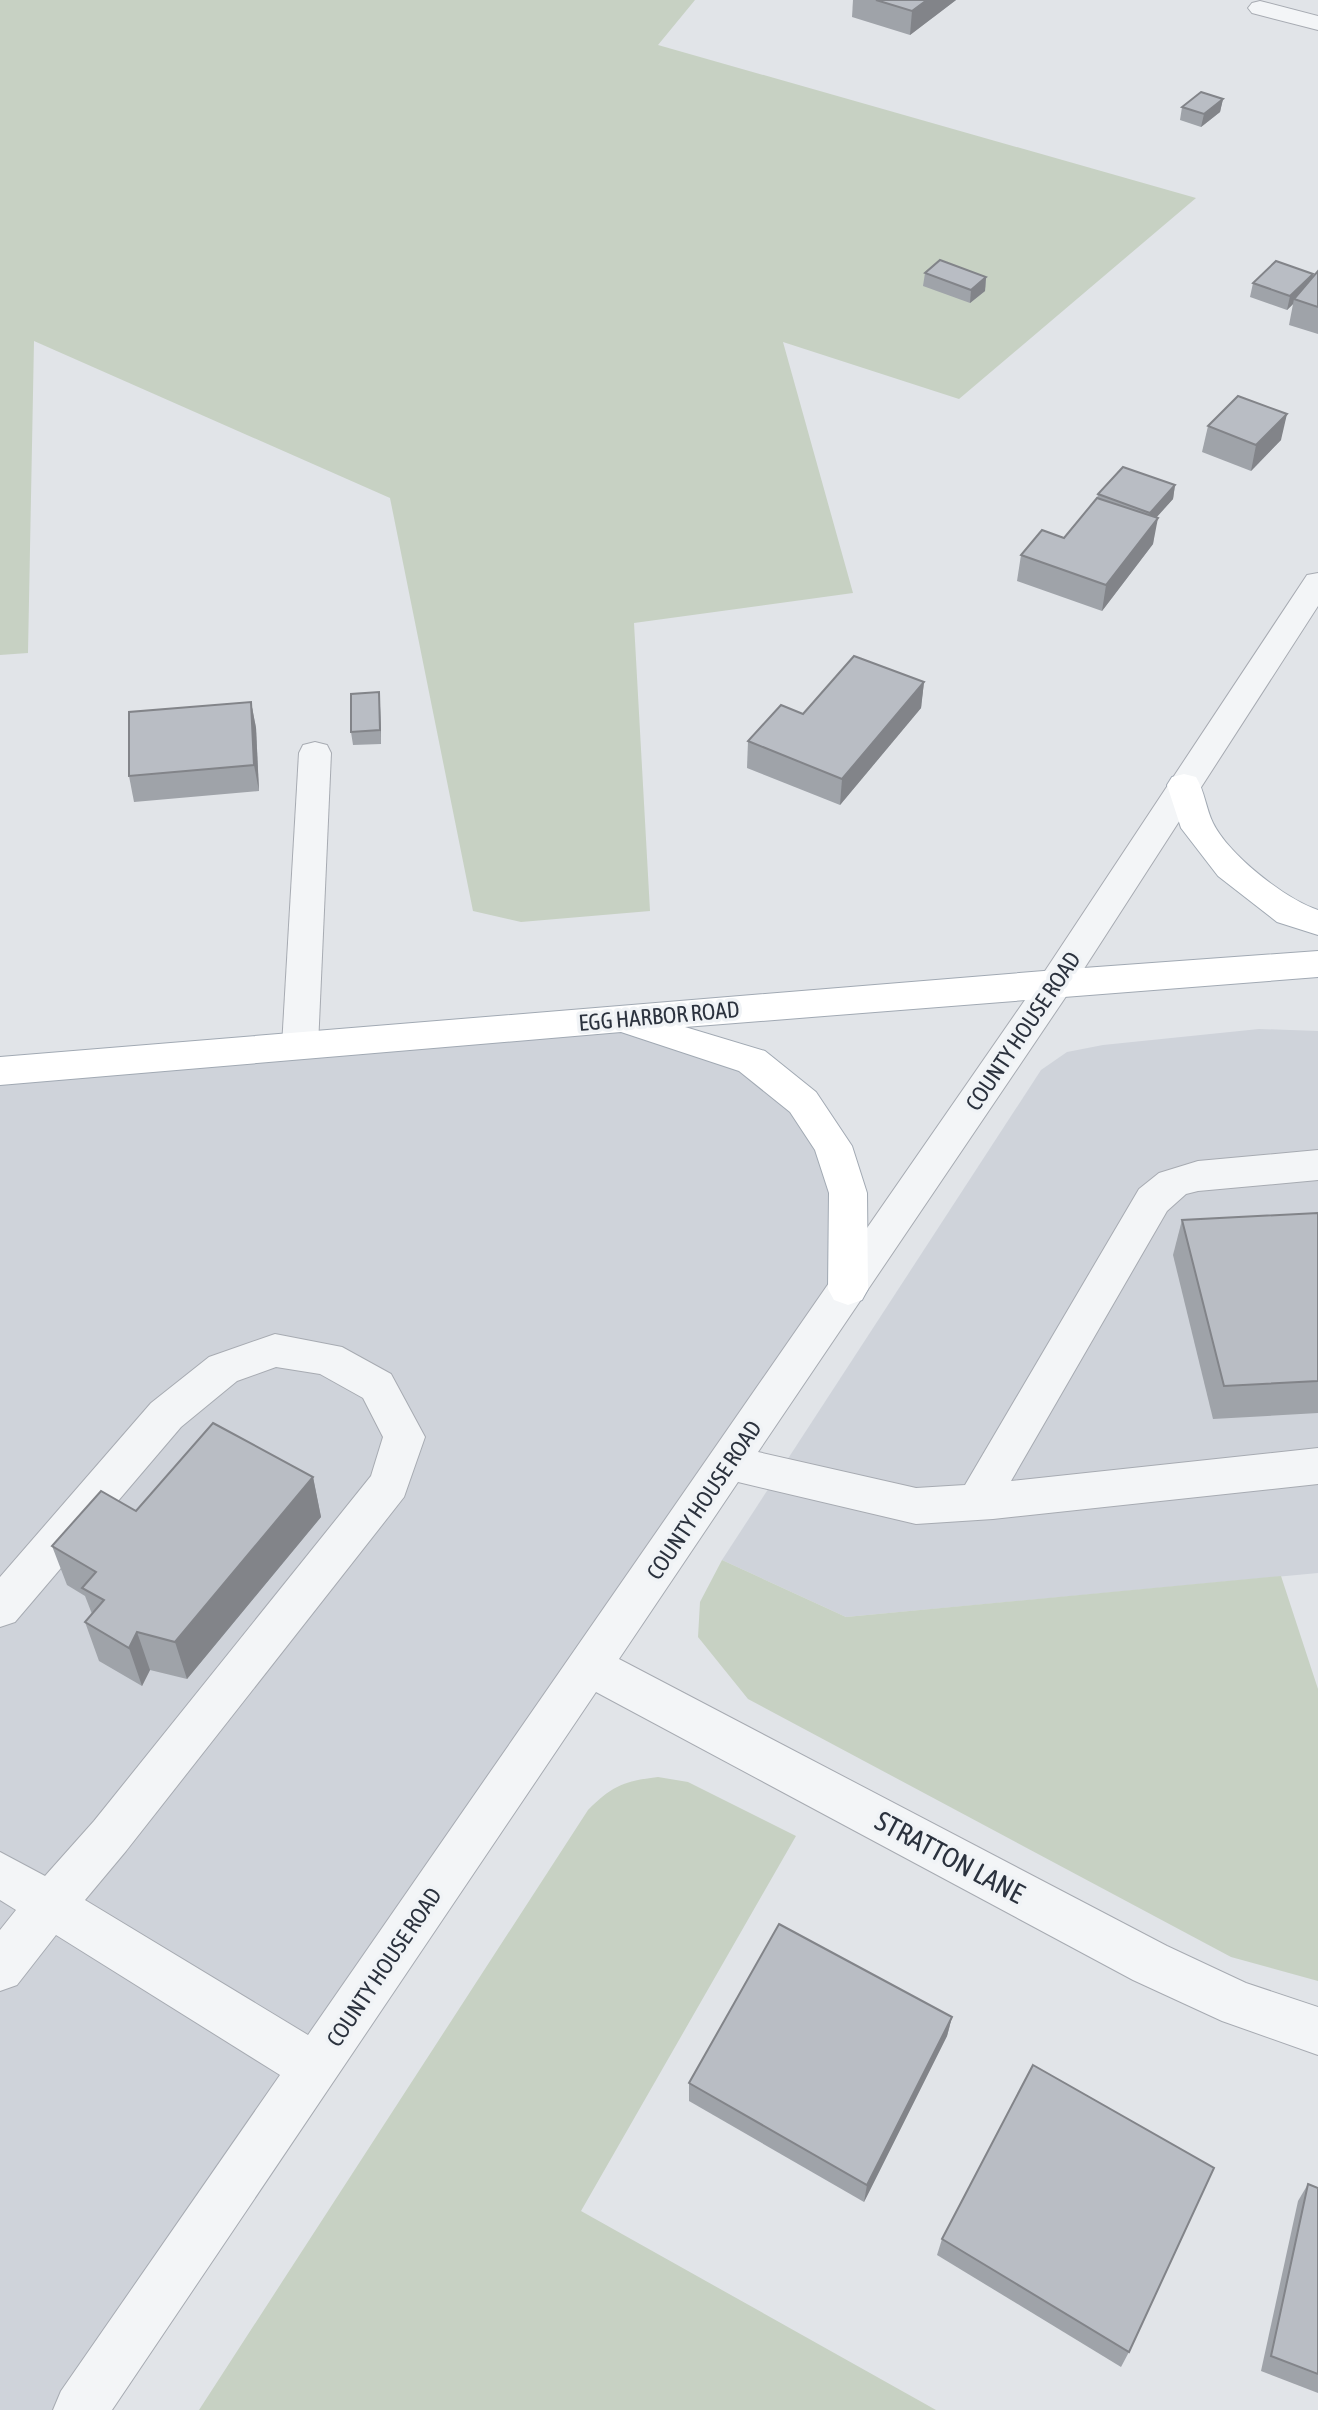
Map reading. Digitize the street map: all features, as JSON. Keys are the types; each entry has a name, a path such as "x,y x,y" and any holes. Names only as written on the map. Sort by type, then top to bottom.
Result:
{"main road":[{"path":"1184,785 1198,828 1230,867 1289,913 1318,923"},
{"name":"EGG HARBOR ROAD","path":"0,1072 1056,983 1318,964"},
{"path":"616,1020 752,1061 803,1102 833,1146 848,1193 848,1289"}],"street":[{"path":"1260,8 1318,23"},
{"name":"COUNTY HOUSE ROAD","path":"80,2410 1056,983 1318,582"},
{"path":"300,1046 315,753"},
{"path":"977,1502 1153,1200 1173,1183 1198,1176 1318,1165"},
{"path":"0,1608 166,1415 223,1368 275,1350 328,1359 377,1386 404,1437 389,1484 128,1814 0,1968"},
{"path":"730,1463 916,1506 1318,1466"},
{"name":"STRATTON LANE","path":"590,1666 1150,1963 1239,2004 1318,2031"},
{"path":"0,1874 315,2068"}],"shaded area":[{"path":"616,1020 752,1061 833,1146 848,1289 80,2410 0,2410 0,1071"},
{"path":"1259,1029 1318,1031 1318,1573 846,1617 722,1560 1041,1070 1067,1052 1103,1045"}],"green space":[{"path":"0,0 695,0 658,45 1196,198 959,399 783,342 853,593 634,623 650,911 521,922 473,911 390,498 34,341 28,653 0,655"},
{"path":"722,1560 846,1617 1281,1576 1318,1689 1318,1981 1231,1957 748,1699 698,1637 700,1602"},
{"path":"658,1777 688,1782 796,1836 581,2211 936,2410 199,2410 588,1810 619,1786"}],"building":[{"path":"876,0 927,0 912,11"},
{"path":"1201,92 1223,99 1204,114 1182,107"},
{"path":"940,260 986,277 971,290 925,273"},
{"path":"1276,261 1313,274 1290,296 1253,283"},
{"path":"1318,271 1318,307 1294,299"},
{"path":"1238,396 1287,414 1256,445 1208,426"},
{"path":"1123,467 1175,485 1150,513 1098,494"},
{"path":"1097,498 1158,518 1106,585 1021,555 1042,530 1064,538"},
{"path":"854,656 924,682 842,779 748,741 781,705 803,714"},
{"path":"379,692 380,730 351,732 351,694"},
{"path":"251,702 254,765 129,776 129,712"},
{"path":"1318,1213 1318,1381 1224,1386 1182,1220"},
{"path":"213,1423 313,1477 175,1642 137,1632 129,1648 85,1622 104,1600 82,1588 96,1572 52,1546 101,1491 136,1511"},
{"path":"779,1924 952,2017 867,2185 689,2083"},
{"path":"1033,2065 1214,2168 1129,2352 942,2239"},
{"path":"1308,2184 1318,2188 1318,2374 1271,2356"}]}
